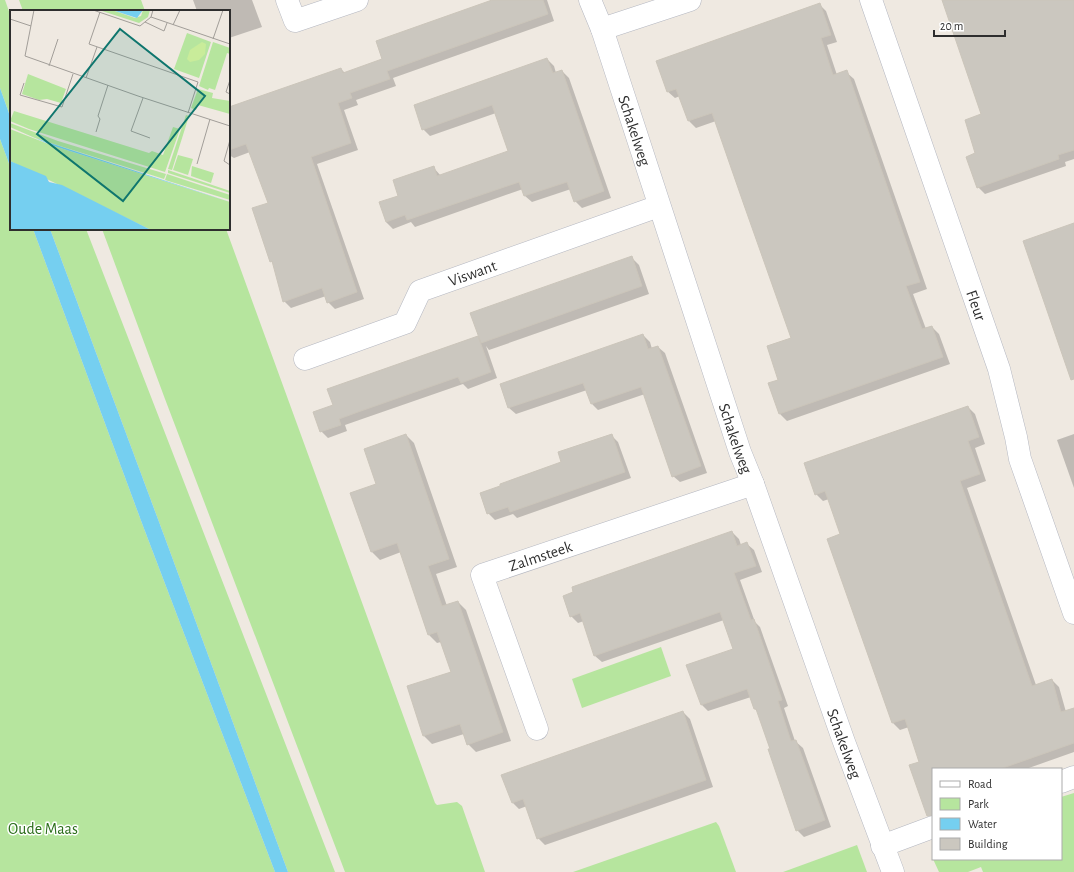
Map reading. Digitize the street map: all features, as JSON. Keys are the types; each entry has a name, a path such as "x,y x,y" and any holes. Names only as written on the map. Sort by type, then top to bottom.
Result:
{"street":[{"path":"287,0 294,22 357,0"},
{"name":"Schakelweg","path":"590,0 602,29 740,452 753,484 882,846 893,872"},
{"path":"602,29 690,0"},
{"name":"Fleur","path":"871,0 999,369 1020,459 1074,613"},
{"name":"Viswant","path":"305,359 405,323 420,291 659,206"},
{"name":"Zalmsteek","path":"537,729 482,575 753,484"},
{"path":"1062,782 1074,777"},
{"path":"882,846 932,828"}],"green space":[{"path":"0,0 5,0 10,14 10,116 0,88"},
{"path":"19,0 141,0 145,10 23,10"},
{"name":"Oude Maas","path":"0,139 10,166 10,230 33,230 143,526 275,872 0,872"},
{"path":"50,230 86,230 335,872 288,872"},
{"path":"102,230 226,230 435,803 437,805 457,802 462,806 485,872 345,872"},
{"path":"661,647 671,676 582,708 572,679"},
{"path":"1074,793 1074,872 983,872 981,867 968,872 939,872 933,860 1062,860 1062,797"},
{"path":"716,822 719,826 736,872 573,872"},
{"path":"857,845 867,872 783,872"}],"water":[{"path":"0,88 10,116 10,166 0,139"},
{"path":"33,230 50,230 288,872 275,872 143,526"}],"building":[{"path":"492,0 543,0 548,14 387,71 390,79 350,93 352,98 338,103 351,143 311,157 357,292 327,303 322,288 283,302 272,261 270,262 252,208 268,203 246,144 230,150 230,107 341,68 343,73 382,59 376,41"},
{"path":"942,0 1074,0 1074,150 1058,155 1059,159 977,188 966,157 975,153 965,120 981,114"},
{"path":"820,3 831,35 821,38 833,75 847,70 920,282 906,286 922,329 932,326 943,357 779,414 768,383 778,380 767,346 791,338 712,113 688,121 676,89 667,92 656,61"},
{"path":"547,58 553,73 562,70 604,191 574,202 567,182 524,196 519,182 407,220 405,215 386,222 379,202 398,196 393,180 434,166 437,176 508,151 492,105 422,130 414,105"},
{"path":"1074,223 1074,379 1071,380 1023,241"},
{"path":"632,256 642,286 481,343 470,313"},
{"path":"643,334 648,349 658,346 701,466 672,477 641,387 591,404 583,383 508,408 500,384"},
{"path":"478,336 491,372 461,383 458,377 358,412 339,419 341,425 320,432 313,412 333,405 327,389"},
{"path":"968,406 979,437 968,441 980,474 960,481 1032,686 1052,679 1061,712 1074,708 1074,743 1003,768 932,768 932,815 927,816 909,765 919,762 905,719 892,723 827,539 840,534 825,491 815,495 804,463"},
{"path":"406,434 449,559 428,566 442,606 458,601 503,732 467,745 460,724 423,736 407,686 451,672 437,632 428,635 397,543 371,552 350,493 376,484 364,449"},
{"path":"612,434 625,472 510,512 508,507 487,514 480,493 500,486 500,484 561,462 558,452"},
{"path":"732,531 737,546 747,542 756,566 734,573 751,620 754,619 782,700 778,701 791,741 796,740 825,820 796,831 768,749 770,749 756,709 754,709 747,689 701,705 686,665 733,649 720,612 594,656 580,613 570,617 563,596 573,592 572,587"},
{"path":"683,711 706,780 537,839 523,799 512,803 501,775"}]}
